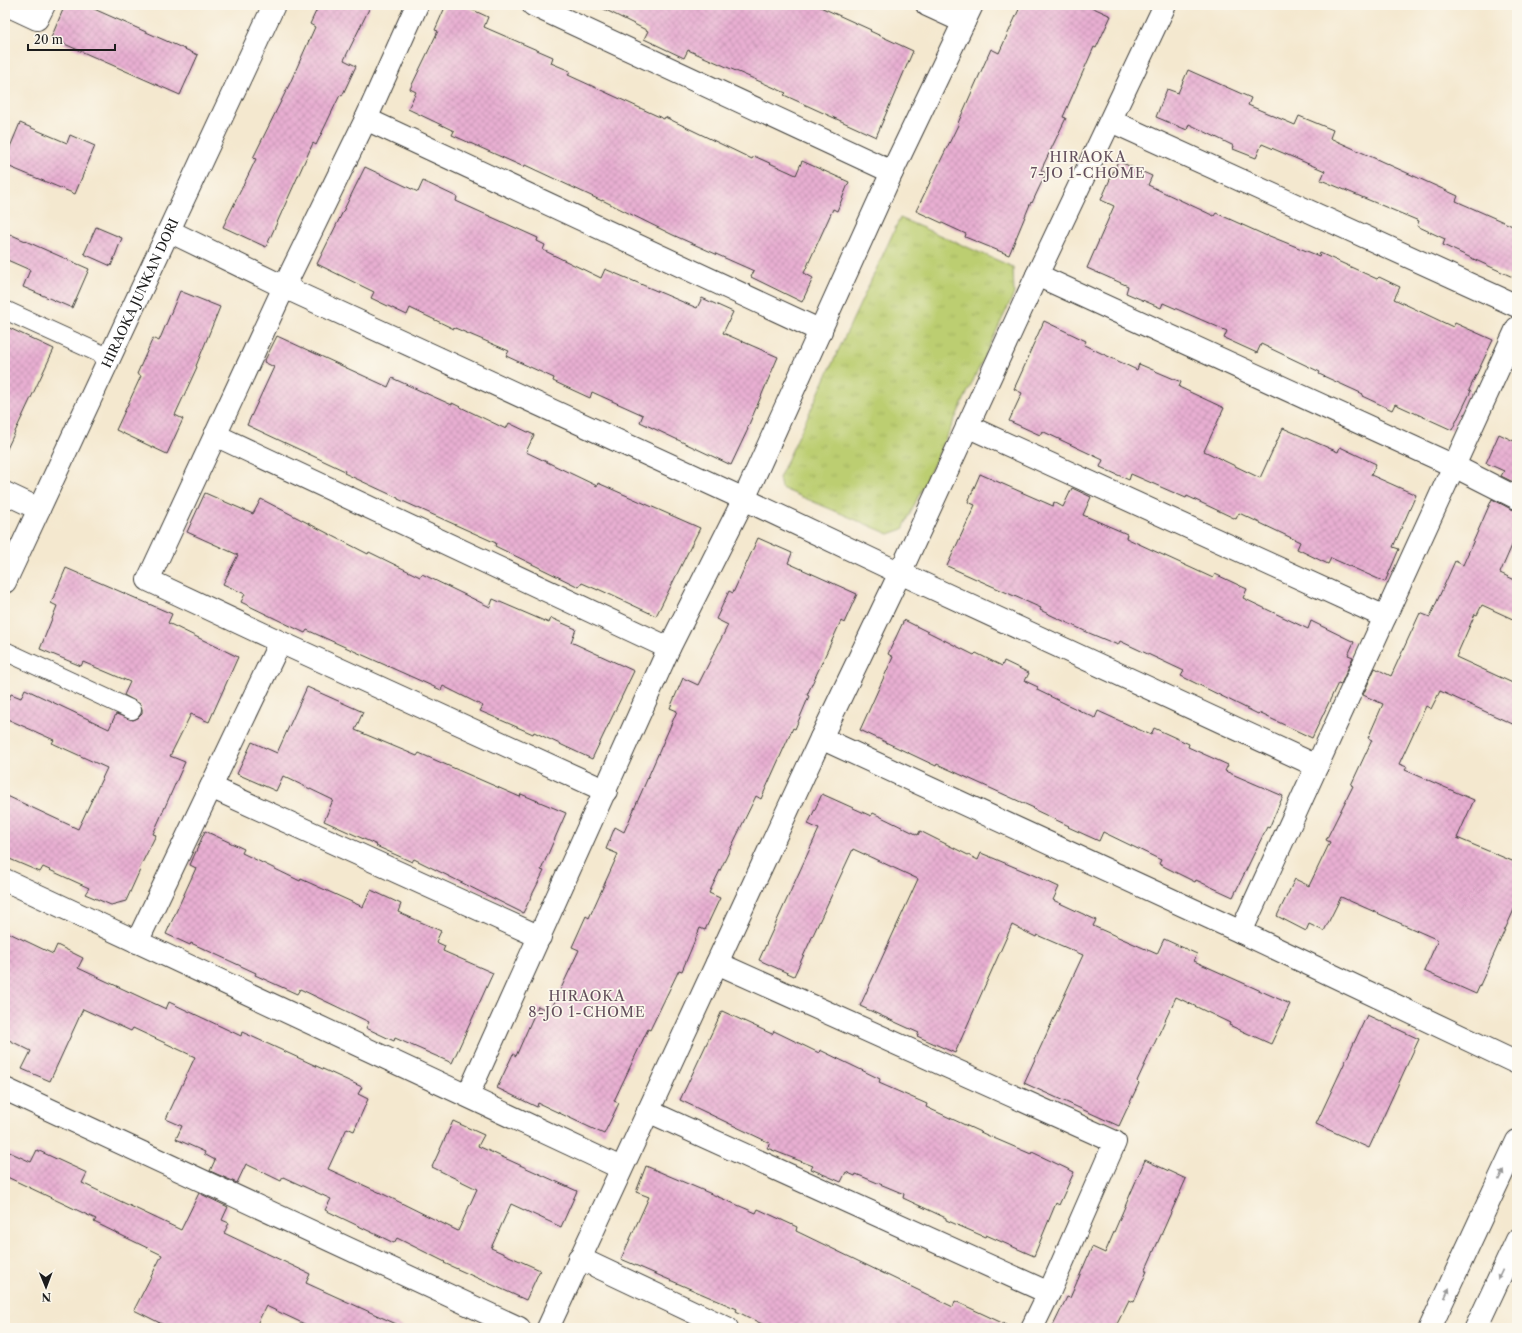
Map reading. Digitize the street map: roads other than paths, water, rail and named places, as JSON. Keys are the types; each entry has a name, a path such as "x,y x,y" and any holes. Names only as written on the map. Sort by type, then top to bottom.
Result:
{"street":[{"path":"7,5 37,19 44,5"},
{"name":"HIRAOKA JUNKAN DORI","path":"5,582 274,5"},
{"path":"417,5 366,119 284,287 148,580 606,791"},
{"path":"533,5 892,172"},
{"path":"468,1095 669,648 744,499 892,172 968,14 927,5"},
{"path":"548,1328 621,1168 900,573 1037,275 1166,5"},
{"path":"366,119 821,331"},
{"path":"1111,121 1517,306"},
{"path":"169,231 284,287 1317,766"},
{"path":"1037,275 1454,466 1517,498"},
{"path":"1242,932 1517,328"},
{"path":"967,426 1385,617"},
{"path":"215,435 669,648"},
{"path":"5,493 39,509"},
{"path":"137,942 280,642"},
{"path":"822,738 1242,932 1517,1063"},
{"path":"211,787 540,937"},
{"path":"5,880 468,1095 621,1168"},
{"path":"717,963 1115,1142 1049,1293 1032,1328"},
{"path":"5,1089 519,1328"},
{"path":"648,1112 1049,1293"},
{"path":"1430,1328 1517,1141"},
{"path":"1476,1328 1517,1240"},
{"path":"580,1258 727,1328"}],"lane":[{"path":"5,310 110,358"},
{"path":"5,651 132,710"}],"district":[{"name":"HIRAOKA 7-JO 1-CHOME","path":"1088,166"},
{"name":"HIRAOKA 8-JO 1-CHOME","path":"587,1004"}]}
